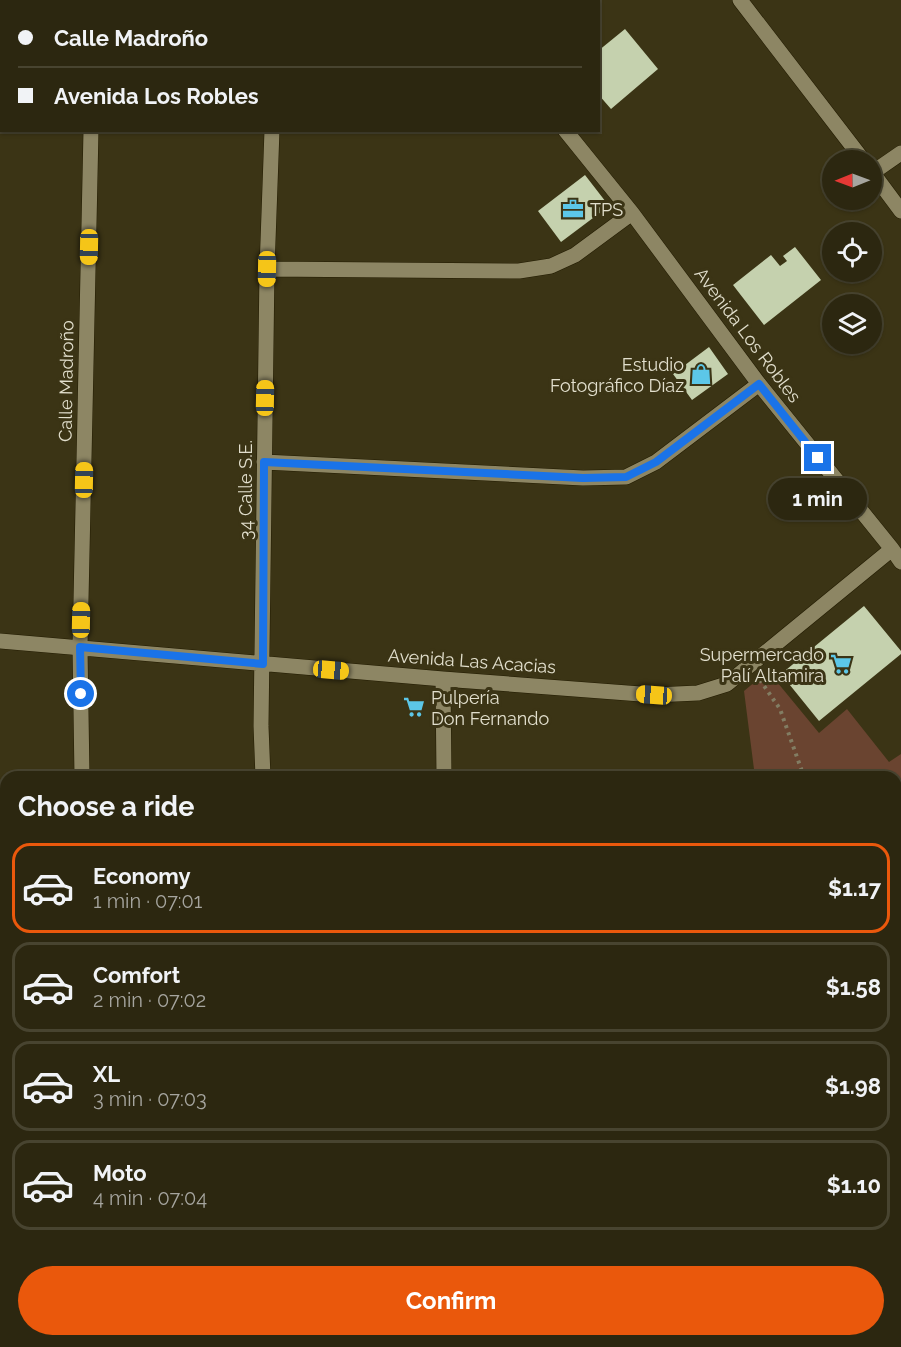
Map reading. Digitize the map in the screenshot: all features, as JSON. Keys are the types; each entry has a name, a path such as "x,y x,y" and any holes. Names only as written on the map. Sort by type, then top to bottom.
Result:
{"street":[{"path":"740,0 855,150"},
{"name":"Calle Madroño","path":"82,771 80,647 91,132"},
{"name":"34 Calle S.E.","path":"262,771 267,269 272,132"},
{"name":"Avenida Los Robles","path":"567,132 632,213 759,384 901,562"},
{"path":"882,165 901,153"},
{"path":"882,185 901,211"},
{"path":"267,269 519,271 551,266 575,255 632,213"},
{"path":"264,462 583,478 626,477 656,462 759,384"},
{"name":"Avenida Las Acacias","path":"0,641 654,695 698,693 727,684 892,549"},
{"path":"443,679 444,771"}],"path":[{"path":"748,665 780,709 802,771"}],"shaded area":[{"path":"768,671 819,733 847,709 889,762 901,754 901,771 754,771 744,691"}],"building":[{"path":"625,29 658,69 611,109 600,96 600,49"},
{"name":"TPS","path":"585,175 609,206 561,242 538,211"},
{"path":"795,247 821,280 764,325 733,285 771,255 780,266 787,261 783,256"},
{"name":"Estudio Fotográfico Díaz","path":"709,347 728,374 692,400 673,374"},
{"name":"Supermercado Palí Altamira","path":"864,606 901,651 901,654 819,721 781,674"}],"place":[{"name":"TPS","path":"573,209"},
{"name":"Estudio Fotográfico Díaz","path":"701,374"},
{"name":"Supermercado Palí Altamira","path":"841,664"},
{"name":"Pulpería Don Fernando","path":"414,707"}],"route":[{"path":"81,694 80,647 263,664 264,462 583,478 626,477 656,462 759,384 818,458"}]}
